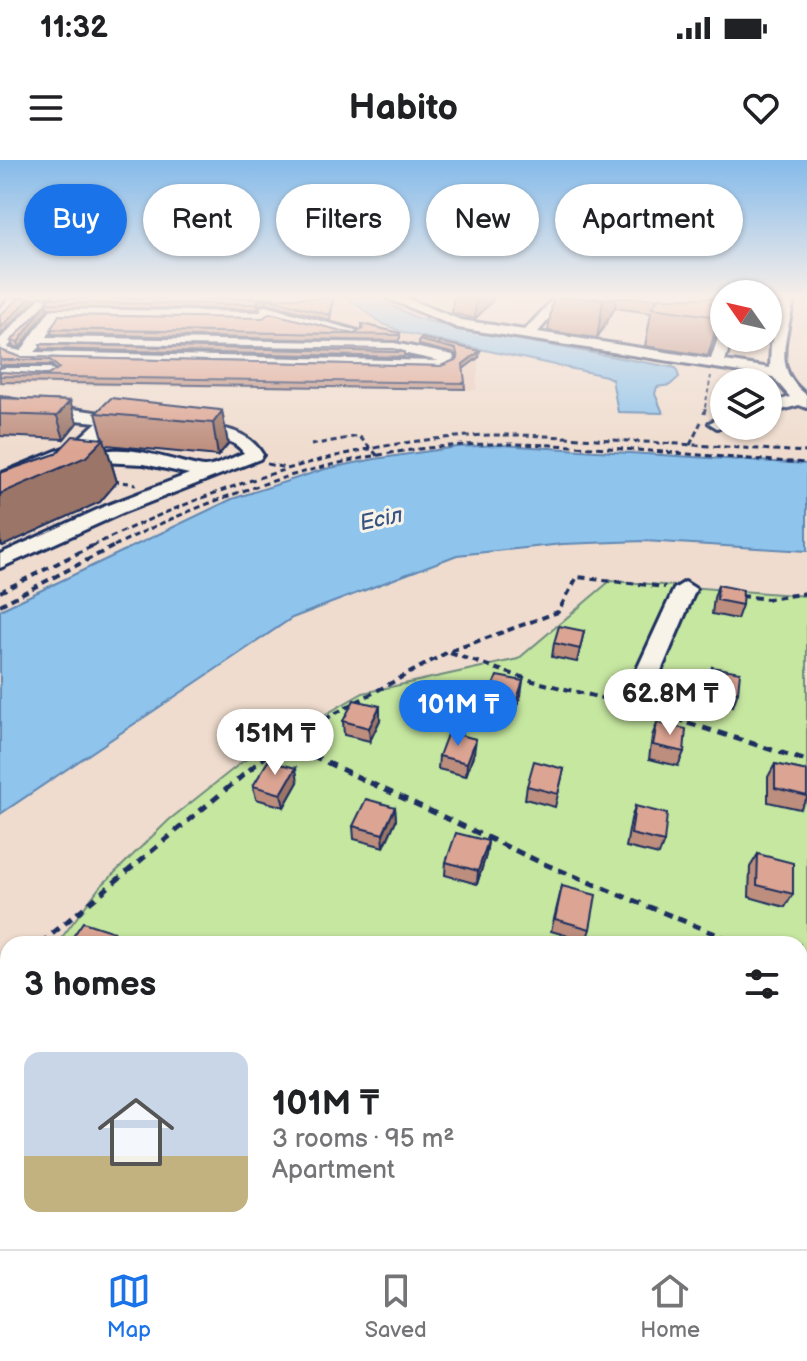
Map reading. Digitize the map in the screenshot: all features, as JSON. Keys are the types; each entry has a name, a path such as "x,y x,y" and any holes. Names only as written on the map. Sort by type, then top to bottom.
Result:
{"street":[{"path":"0,349 22,356 448,363 445,357 403,349"},
{"path":"30,349 5,372 447,381"},
{"path":"239,376 250,349"},
{"path":"603,349 714,366 776,366"},
{"path":"776,366 783,349"},
{"path":"714,366 720,352"},
{"path":"770,352 784,386 804,401"},
{"path":"782,406 804,401"},
{"path":"0,402 43,412 99,416 108,421 236,436 254,455 115,509 0,562"},
{"path":"0,481 79,448 108,421"},
{"path":"72,481 92,458 105,456 176,464 196,470"},
{"path":"633,706 685,589"}],"path":[{"path":"690,445 706,410 714,366"},
{"path":"0,592 89,546 214,491 286,468 372,449 433,439 529,435 807,452"},
{"path":"311,445 359,436 378,456"},
{"path":"0,605 200,507 292,476 378,456 450,446 510,444 807,463"},
{"path":"700,446 704,455"},
{"path":"72,481 141,485"},
{"path":"50,936 283,742 448,652 558,612 577,577 685,589"},
{"path":"740,596 768,599 807,593"},
{"path":"283,742 542,863 720,936"}],"shaded area":[{"path":"0,349 457,349 479,355 476,390 0,385"}],"green space":[{"path":"610,581 807,596 807,936 63,936 99,888 169,820 242,762 363,693 518,659"}],"water":[{"path":"479,349 569,349 676,368 679,377 670,385 657,387 655,394 663,413 618,412 612,379"},
{"name":"Есіл","path":"501,445 807,464 807,551 644,541 563,544 457,555 292,618 0,814 0,610 232,499 325,469 457,447"}],"building":[{"path":"259,349 394,349 404,352"},
{"path":"456,349 480,351 463,364 465,383 0,376 0,372 48,375 59,368 50,360 0,360 0,350 20,357 441,366 458,359"},
{"path":"0,398 70,401 57,416 0,414"},
{"path":"111,398 222,411 213,423 96,413"},
{"path":"73,436 104,439 86,457 0,494 0,473 56,454"},
{"path":"718,585 743,590 742,605 717,600"},
{"path":"559,626 584,631 580,649 554,643"},
{"path":"712,667 740,672 738,692 710,686"},
{"path":"497,676 523,681 516,702 489,695"},
{"path":"354,700 380,706 369,728 343,721"},
{"path":"657,723 686,729 684,752 653,745"},
{"path":"448,732 476,739 467,763 439,756"},
{"path":"268,761 296,768 281,794 253,786"},
{"path":"534,761 564,769 558,794 527,786"},
{"path":"775,764 807,771 807,796 775,788"},
{"path":"366,799 395,807 383,834 353,826"},
{"path":"635,806 667,814 664,842 631,834"},
{"path":"456,833 488,841 478,871 446,862"},
{"path":"758,854 793,863 793,894 757,885"},
{"path":"562,886 596,895 590,929 555,919"},
{"path":"83,922 114,932 111,936 73,936"}]}
